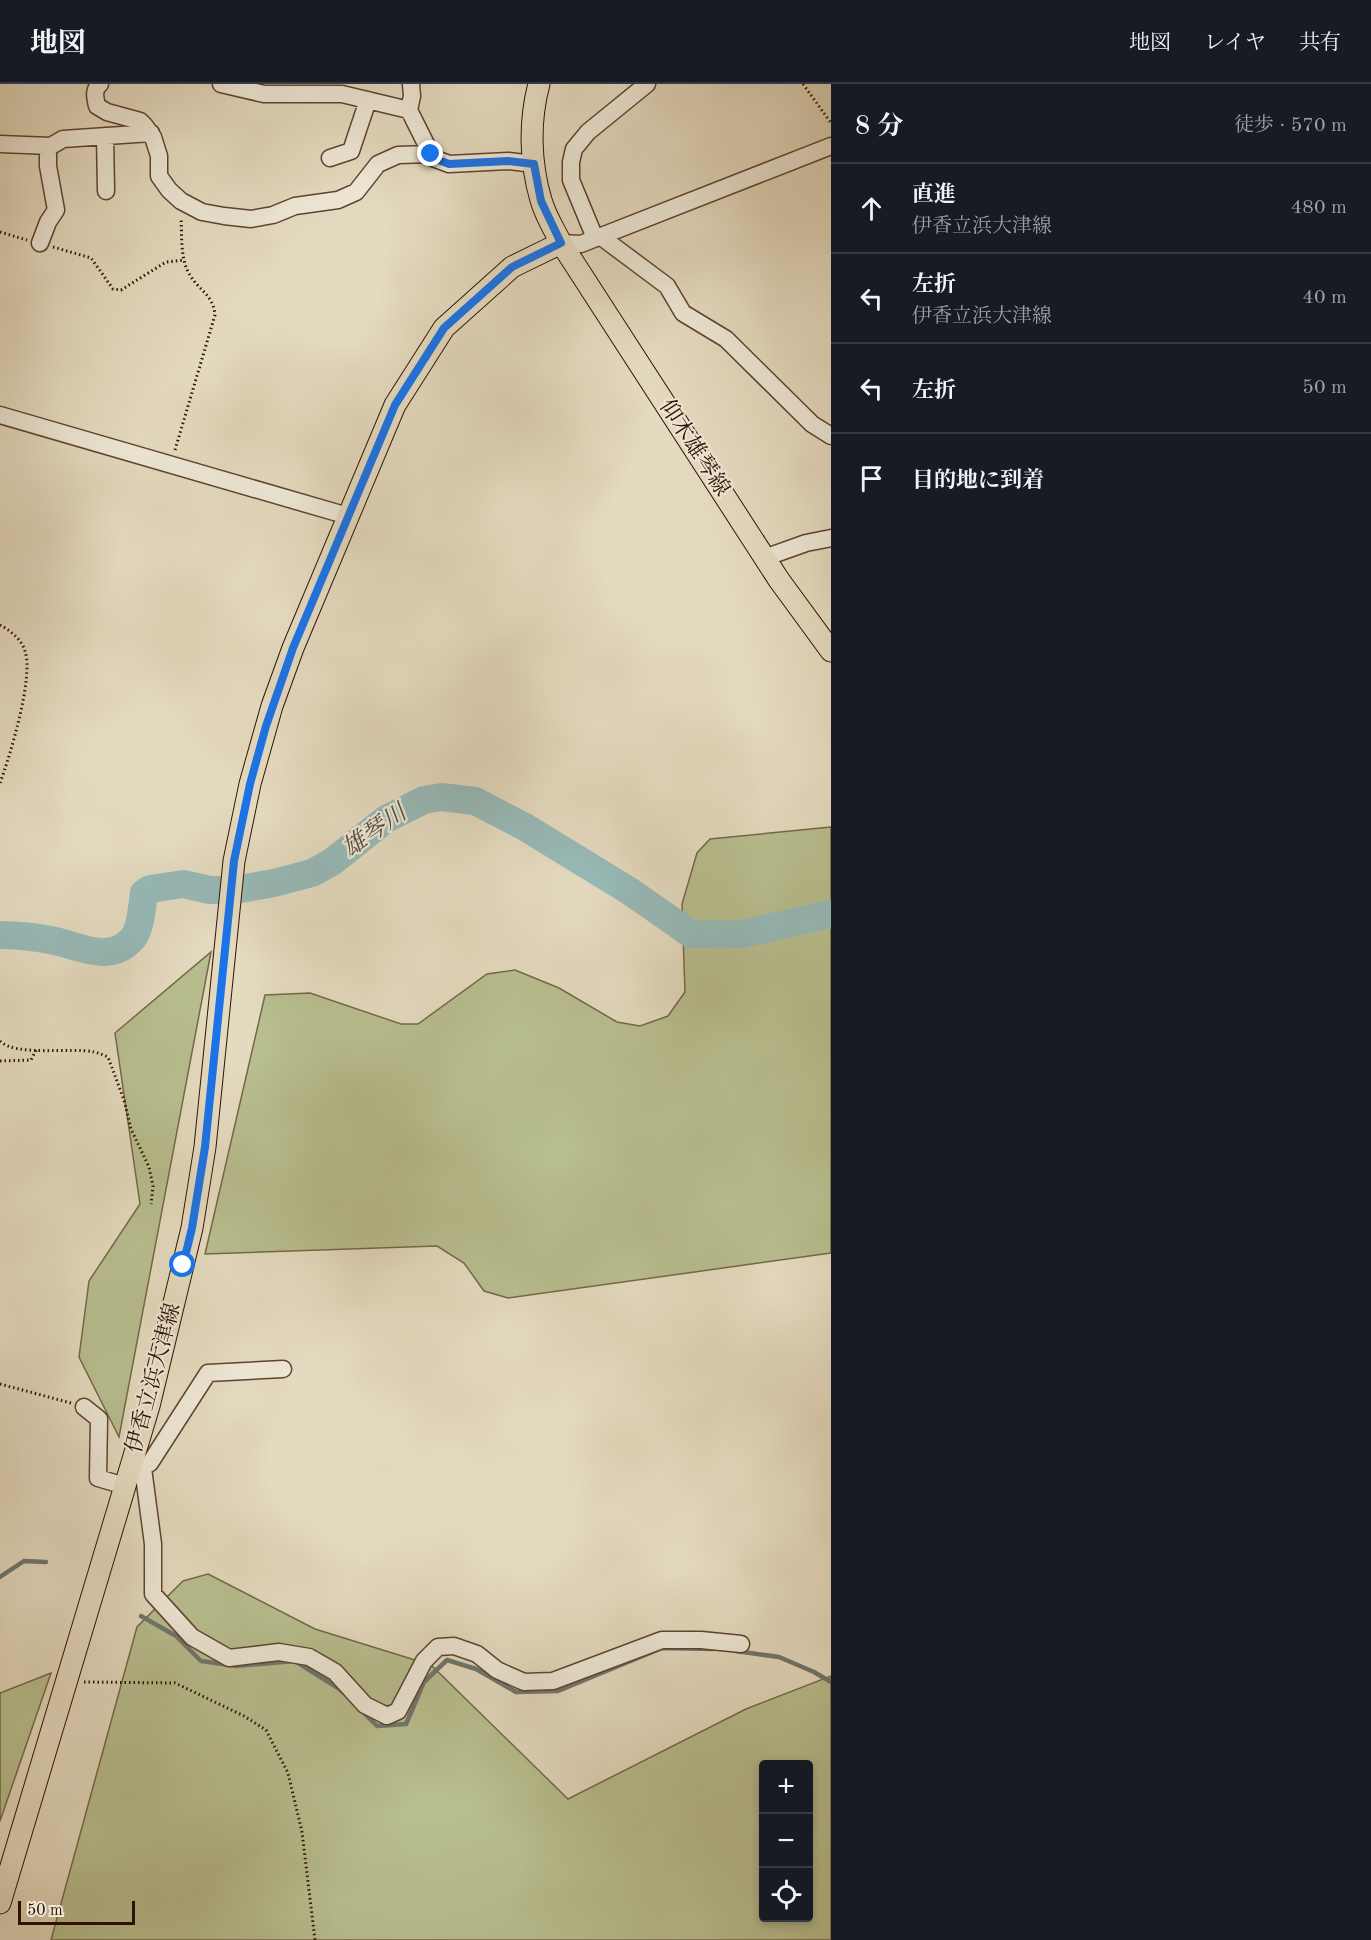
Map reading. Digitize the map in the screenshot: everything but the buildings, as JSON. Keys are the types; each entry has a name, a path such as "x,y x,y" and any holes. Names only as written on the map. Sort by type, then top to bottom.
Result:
{"main road":[{"path":"539,84 533,105 532,156 541,201 561,243"},
{"name":"伊香立浜大津線","path":"0,1903 132,1477 192,1228 205,1147 234,861 250,784 272,706 395,405 444,328 512,267 561,243"},
{"name":"仰木雄琴線","path":"561,243 764,558 831,651"}],"street":[{"path":"100,84 96,87 97,106 107,112 140,122 151,133 159,156 159,176 175,196 202,212 251,219 273,215 295,206 338,200 356,192 378,164 398,154 431,154"},
{"path":"222,84 264,94 342,94 409,110"},
{"path":"411,84 412,96 409,110 433,158 449,164 508,161 534,164"},
{"path":"647,84 588,132 574,149 571,180 598,237 667,285 683,313 726,339 812,424 831,436"},
{"path":"330,158 351,151 368,100"},
{"path":"0,144 48,146 63,139 151,133"},
{"path":"105,136 106,191"},
{"path":"40,243 48,222 57,210 48,166 48,146"},
{"path":"561,243 581,244 831,146"},
{"path":"0,415 348,516"},
{"path":"764,558 806,543 831,538"},
{"path":"84,1407 99,1419 98,1478 132,1477 150,1463 207,1373 283,1370"},
{"path":"132,1477 153,1544 153,1594 192,1636 229,1658 279,1652 309,1657 335,1672 365,1705 387,1716 398,1711 424,1661 438,1647 454,1646 477,1654 497,1670 524,1682 553,1681 663,1640 701,1640 741,1644"}],"path":[{"path":"803,84 831,123"},
{"path":"170,465 215,315 214,303 189,275 184,260 180,211 175,196"},
{"path":"0,238 2,232"},
{"path":"91,258 113,289 120,290 166,262 184,260"},
{"path":"0,625 10,631 25,650 28,670 15,734 0,783"},
{"path":"0,1041 5,1045 36,1050 93,1052 108,1057 124,1100 131,1129 149,1167 153,1186 151,1204"},
{"path":"0,1061 31,1060 36,1050"},
{"path":"0,1384 84,1407"},
{"path":"67,1682 175,1683 244,1716 266,1730 288,1773 300,1822 315,1940"}],"green space":[{"path":"831,827 831,1253 508,1298 484,1291 464,1263 437,1246 205,1254 265,995 310,993 401,1024 418,1024 487,974 515,970 559,988 617,1022 640,1026 668,1016 685,992 682,904 697,853 710,839"},
{"path":"211,952 119,1437 79,1357 89,1281 140,1204 115,1033"},
{"path":"208,1574 315,1629 431,1665 568,1799 746,1709 831,1676 831,1940 51,1940 137,1627 183,1581"},
{"path":"51,1673 0,1821 0,1693"}],"waterway":[{"name":"雄琴川","path":"0,935 41,938 96,952 115,950 124,946 136,934 144,893 150,889 183,884 210,890 235,890 312,873 332,862 386,819 424,800 442,797 475,801 525,827 631,892 691,934 741,934 831,914"},
{"path":"0,1577 24,1561 46,1562"},
{"path":"141,1616 176,1636 201,1661 237,1666 295,1661 344,1693"},
{"path":"363,1712 377,1726 406,1724 424,1682 447,1660 476,1669 516,1692 558,1691 662,1648 713,1649"},
{"path":"736,1651 779,1657 831,1682"}],"route":[{"path":"183,1265 192,1228 205,1147 234,861 250,784 266,726 293,648 395,405 444,328 512,267 561,243 541,201 534,164 508,161 449,164 433,158 431,154"}]}
